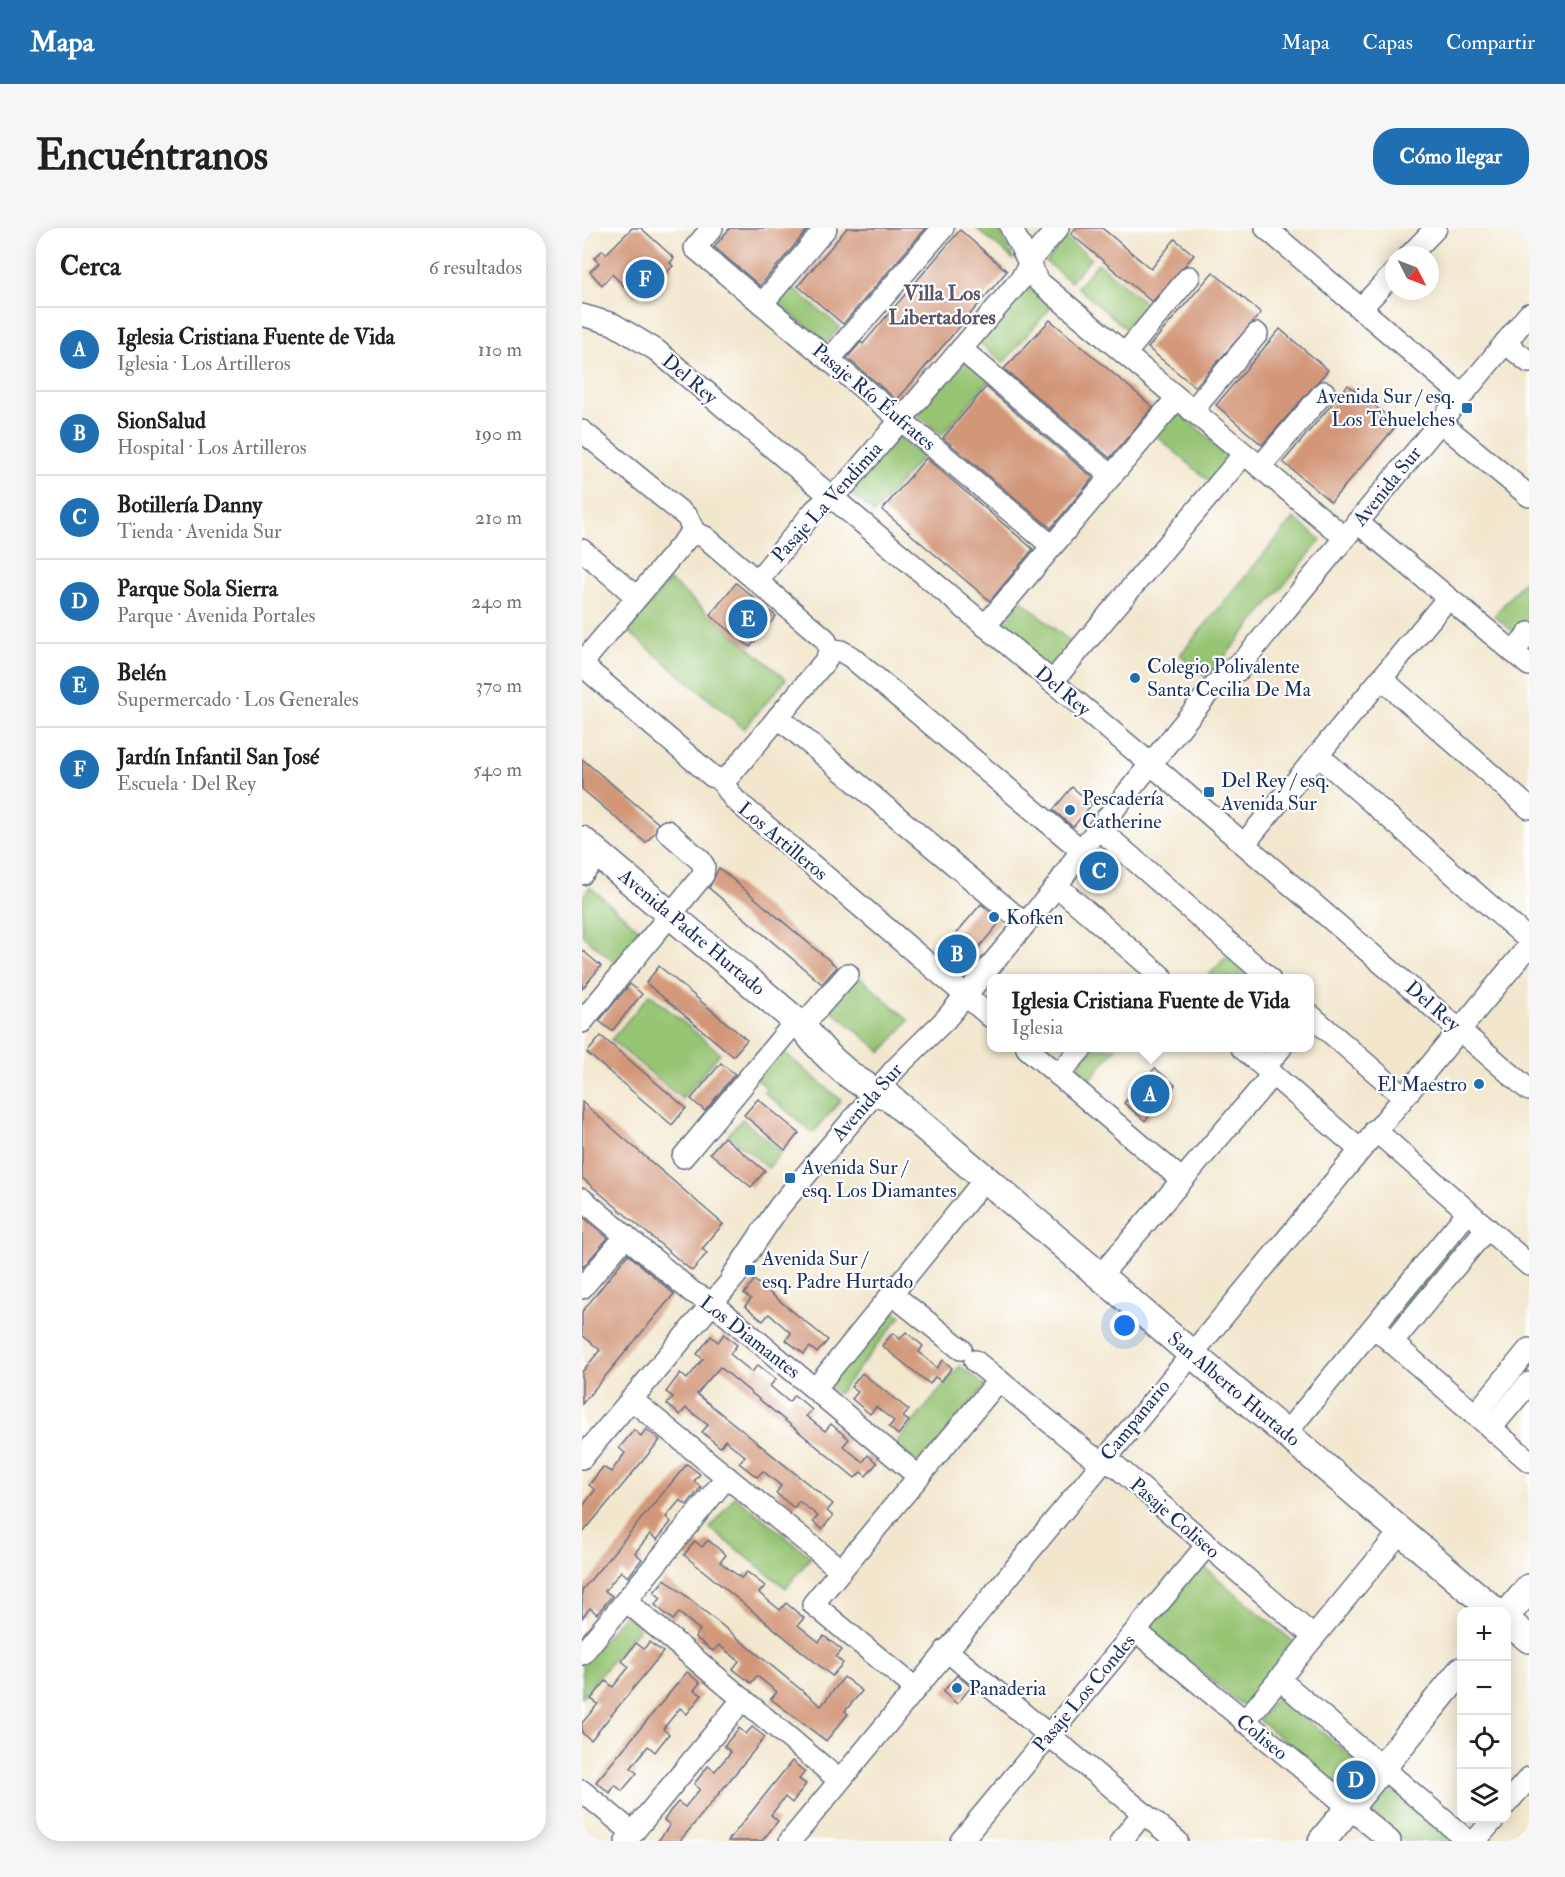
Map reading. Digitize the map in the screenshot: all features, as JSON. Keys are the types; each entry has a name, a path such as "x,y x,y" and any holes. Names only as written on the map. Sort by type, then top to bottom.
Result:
{"main road":[{"name":"Avenida Padre Hurtado","path":"591,847 799,1023 835,1044 882,1092"},
{"name":"San Alberto Hurtado","path":"882,1092 1491,1607"},
{"path":"1511,1611 1529,1588"},
{"path":"1511,1623 1529,1639"},
{"path":"1322,1841 1457,1676"}],"street":[{"name":"Pasaje Río Éufrates","path":"712,228 695,248 1052,546"},
{"path":"762,304 826,228"},
{"path":"829,360 943,228"},
{"path":"1011,228 1029,267 1039,282 1252,460 1449,598 1521,659 1529,633"},
{"name":"Pasaje La Vendimia","path":"757,581 815,510 846,484 1029,267 1058,228"},
{"path":"1419,246 1436,228"},
{"path":"1274,231 1360,309 1462,395"},
{"path":"1125,354 1189,277"},
{"path":"1360,309 1385,283"},
{"name":"Avenida Sur","path":"582,1458 732,1277 763,1247 882,1092 928,1048 945,1020 1057,886 1081,850 1233,680 1246,658 1529,314"},
{"name":"Del Rey","path":"582,315 613,324 642,339 1154,767 1529,1090"},
{"path":"985,626 1111,476 1257,334"},
{"path":"1505,343 1529,362"},
{"path":"961,349 1111,476"},
{"path":"1052,682 1252,460 1324,392"},
{"path":"1440,422 1529,496"},
{"path":"582,431 683,514 695,533 705,537 825,639 830,650 826,660 730,775 722,780"},
{"path":"583,664 687,538 695,533"},
{"path":"582,550 637,597"},
{"path":"1244,844 1449,598"},
{"path":"830,650 841,651 850,657 1081,850"},
{"name":"Los Artilleros","path":"583,664 712,776 722,780 734,799 987,1013"},
{"path":"1382,679 1529,808"},
{"path":"778,717 1025,924"},
{"path":"1318,755 1529,940"},
{"name":"Avenida Sur","path":"1057,886 1078,868 1106,836 1154,767"},
{"path":"582,1022 698,884 703,875 704,866 667,831"},
{"path":"1106,836 1264,974"},
{"path":"582,874 591,847"},
{"path":"1057,886 1151,974"},
{"name":"Campanario","path":"790,1841 1359,1149 1529,946"},
{"path":"683,1157 799,1023 849,974"},
{"path":"1314,1018 1403,1096"},
{"path":"1033,1052 1182,1180"},
{"path":"1058,1075 1078,1052"},
{"path":"1248,1052 1359,1149"},
{"path":"1100,1276 1182,1180 1269,1071 1278,1052"},
{"path":"1375,1130 1529,1265"},
{"path":"815,1389 985,1179"},
{"name":"Los Diamantes","path":"582,1199 692,1292 711,1302 815,1389 827,1402 918,1476"},
{"path":"1286,1433 1468,1212"},
{"path":"1392,1343 1487,1228"},
{"path":"582,1288 626,1236"},
{"name":"Pasaje Coliseo","path":"892,1294 1090,1455 1117,1467 1314,1636"},
{"path":"1374,1327 1529,1461"},
{"path":"1483,1421 1529,1349"},
{"path":"915,1688 813,1604 999,1380"},
{"path":"1483,1421 1529,1383"},
{"path":"631,1399 841,1570"},
{"path":"582,1654 727,1477"},
{"path":"1244,1722 1401,1531"},
{"name":"Pasaje Los Condes","path":"961,1841 1207,1545"},
{"path":"626,1601 839,1780"},
{"name":"Coliseo","path":"1136,1631 1390,1841"},
{"path":"946,1650 1177,1841"},
{"path":"1279,1680 1468,1841"},
{"path":"582,1791 629,1837 743,1700"},
{"path":"1511,1798 1529,1778"},
{"path":"1121,1841 1143,1813"},
{"path":"1475,1841 1490,1823"}],"green space":[{"path":"976,228 998,228 1014,260"},
{"path":"1066,238 1091,258 1071,282 1046,262"},
{"path":"1098,263 1155,311 1133,335 1077,287"},
{"path":"789,285 840,327 826,343 776,302"},
{"path":"1027,285 1052,306 1003,363 979,342"},
{"path":"966,358 990,379 942,435 917,415"},
{"path":"1175,409 1231,457 1210,482 1154,434"},
{"path":"898,436 922,457 874,513 849,492"},
{"path":"1294,518 1321,540 1207,678 1180,655"},
{"path":"1529,575 1529,618 1516,634 1494,616"},
{"path":"669,580 786,679 744,729 628,631"},
{"path":"1016,596 1073,644 1052,669 995,621"},
{"path":"590,887 648,937 621,968 582,935 582,897"},
{"path":"1226,957 1245,974 1210,974"},
{"path":"857,975 909,1020 882,1052 829,1008"},
{"path":"650,994 720,1053 682,1099 611,1040"},
{"path":"781,1050 841,1100 813,1133 764,1092 767,1088 756,1079"},
{"path":"1089,1052 1113,1052 1090,1079 1076,1067"},
{"path":"742,1119 782,1152 768,1168 728,1135"},
{"path":"1453,1236 1462,1244 1389,1330 1380,1323"},
{"path":"887,1305 901,1316 838,1394 824,1383"},
{"path":"960,1366 985,1386 919,1466 894,1445"},
{"path":"735,1496 811,1557 786,1588 710,1528"},
{"path":"1199,1563 1300,1647 1248,1710 1146,1627"},
{"path":"625,1614 640,1627 582,1697 582,1665"},
{"path":"1278,1695 1452,1841 1404,1841 1259,1720"}],"building":[{"path":"632,228 641,228 674,258 670,263 673,266 646,293 642,290 635,297 612,274 602,285 590,272 599,263 594,258 603,250 606,254"},
{"path":"730,228 809,228 760,286 714,247"},
{"path":"847,228 926,228 843,324 798,286"},
{"path":"1076,228 1102,228 1151,269 1175,239 1194,255 1152,302 1071,234"},
{"path":"960,230 1007,271 897,400 847,358 861,342 863,344"},
{"path":"1213,272 1261,313 1195,387 1148,348"},
{"path":"1050,320 1153,407 1110,458 1004,369"},
{"path":"1280,329 1328,370 1262,445 1216,405"},
{"path":"1348,385 1398,424 1331,502 1283,462"},
{"path":"986,387 1093,478 1051,528 943,438"},
{"path":"926,458 1033,549 990,601 882,510"},
{"path":"736,583 776,616 750,647 710,615"},
{"path":"582,759 658,823 655,832 646,843 582,789"},
{"name":"Pescadería Catherine","path":"1072,787 1092,804 1073,827 1053,810"},
{"path":"719,868 837,967 822,984 709,888"},
{"path":"981,904 1001,921 958,972 938,955"},
{"path":"582,950 601,966 582,989"},
{"path":"659,966 747,1040 733,1056 646,983"},
{"path":"630,984 642,994 612,1031 599,1021"},
{"path":"601,1036 686,1108 672,1125 587,1053"},
{"path":"721,1063 735,1074 705,1111 691,1099"},
{"path":"1155,1068 1175,1085 1145,1121 1124,1103"},
{"path":"758,1099 799,1133 785,1150 744,1115"},
{"path":"582,1102 723,1224 702,1249 707,1253 692,1271 582,1178"},
{"path":"724,1137 765,1171 751,1187 710,1153"},
{"path":"582,1216 608,1238 582,1268"},
{"path":"628,1254 674,1294 582,1404 582,1372 600,1350 582,1335 582,1312"},
{"path":"754,1280 828,1340 817,1353 810,1347 804,1354 786,1340 791,1333 769,1314 763,1321 745,1306 751,1299 744,1294"},
{"path":"906,1332 923,1346 919,1352 937,1368 943,1360 952,1368 941,1381 935,1377 930,1384 882,1346 893,1333 900,1339"},
{"path":"724,1334 737,1345 730,1354 752,1372 758,1365 776,1379 770,1386 789,1402 794,1395 812,1410 806,1416 825,1431 831,1424 849,1439 843,1446 863,1462 868,1455 877,1463 866,1476 861,1472 855,1478 720,1367 711,1377 697,1394 833,1504 827,1511 833,1516 822,1529 813,1522 818,1516 799,1501 794,1508 776,1493 781,1486 763,1471 757,1477 739,1463 745,1456 725,1440 720,1447 702,1432 708,1425 686,1408 680,1415 667,1404 673,1397 666,1392 680,1373 687,1379 703,1359 697,1354 711,1336 718,1342"},
{"path":"862,1373 909,1410 903,1417 909,1421 898,1435 889,1427 894,1421 876,1407 870,1414 852,1399 858,1392 851,1387"},
{"path":"646,1429 660,1440 582,1534 582,1507 595,1490 589,1485 603,1467 611,1472 625,1453 619,1448 634,1430 641,1436"},
{"path":"687,1464 700,1474 694,1481 701,1487 687,1505 680,1500 666,1517 671,1522 657,1540 650,1534 635,1553 642,1559 628,1577 621,1571 605,1591 612,1596 597,1614 590,1608 582,1618 582,1590"},
{"path":"708,1540 726,1555 720,1562 741,1578 747,1572 765,1586 759,1593 780,1610 786,1603 804,1618 798,1625 819,1642 824,1636 842,1650 836,1657 843,1663 832,1676 684,1555 695,1541 702,1547"},
{"path":"665,1579 821,1706 844,1677 862,1691 845,1711 848,1714 826,1741 771,1699 777,1692 757,1676 751,1683 733,1669 739,1661 719,1645 713,1651 695,1637 700,1630 679,1613 673,1620 655,1605 661,1598 654,1592"},
{"path":"649,1642 663,1652 591,1740 582,1733 582,1723 598,1704 591,1699 606,1681 613,1687 629,1667 622,1661 636,1643 644,1649"},
{"path":"687,1672 700,1683 694,1690 702,1695 687,1714 680,1708 663,1729 669,1734 655,1752 648,1746 631,1768 637,1773 622,1791 615,1785 610,1793 596,1782"},
{"name":"Panaderia","path":"957,1675 971,1687 957,1704 943,1692"},
{"path":"752,1727 765,1737 680,1841 658,1841 670,1825 664,1820 671,1810 678,1802 685,1807 700,1789 694,1784 708,1766 715,1771 731,1752 724,1746 739,1728 746,1734"},
{"path":"792,1761 805,1772 799,1779 806,1784 792,1803 785,1797 771,1815 778,1821 762,1841 728,1841"}],"place":[{"name":"Jardín Infantil San José","path":"645,279"},
{"name":"Avenida Sur / esq. Los Tehuelches","path":"1467,408"},
{"name":"Belén","path":"748,619"},
{"name":"Colegio Polivalente Santa Cecilia De Ma","path":"1135,678"},
{"name":"Del Rey / esq. Avenida Sur","path":"1209,792"},
{"name":"Pescadería Catherine","path":"1070,810"},
{"name":"Botillería Danny","path":"1099,871"},
{"name":"Kofken","path":"994,917"},
{"name":"SionSalud","path":"957,954"},
{"name":"El Maestro","path":"1479,1084"},
{"name":"Iglesia Cristiana Fuente de Vida","path":"1150,1094"},
{"name":"Avenida Sur / esq. Los Diamantes","path":"790,1178"},
{"name":"Avenida Sur / esq. Padre Hurtado","path":"750,1270"},
{"name":"Panaderia","path":"957,1688"},
{"name":"Parque Sola Sierra","path":"1356,1780"}],"district":[{"name":"Villa Los Libertadores","path":"942,305"}]}
